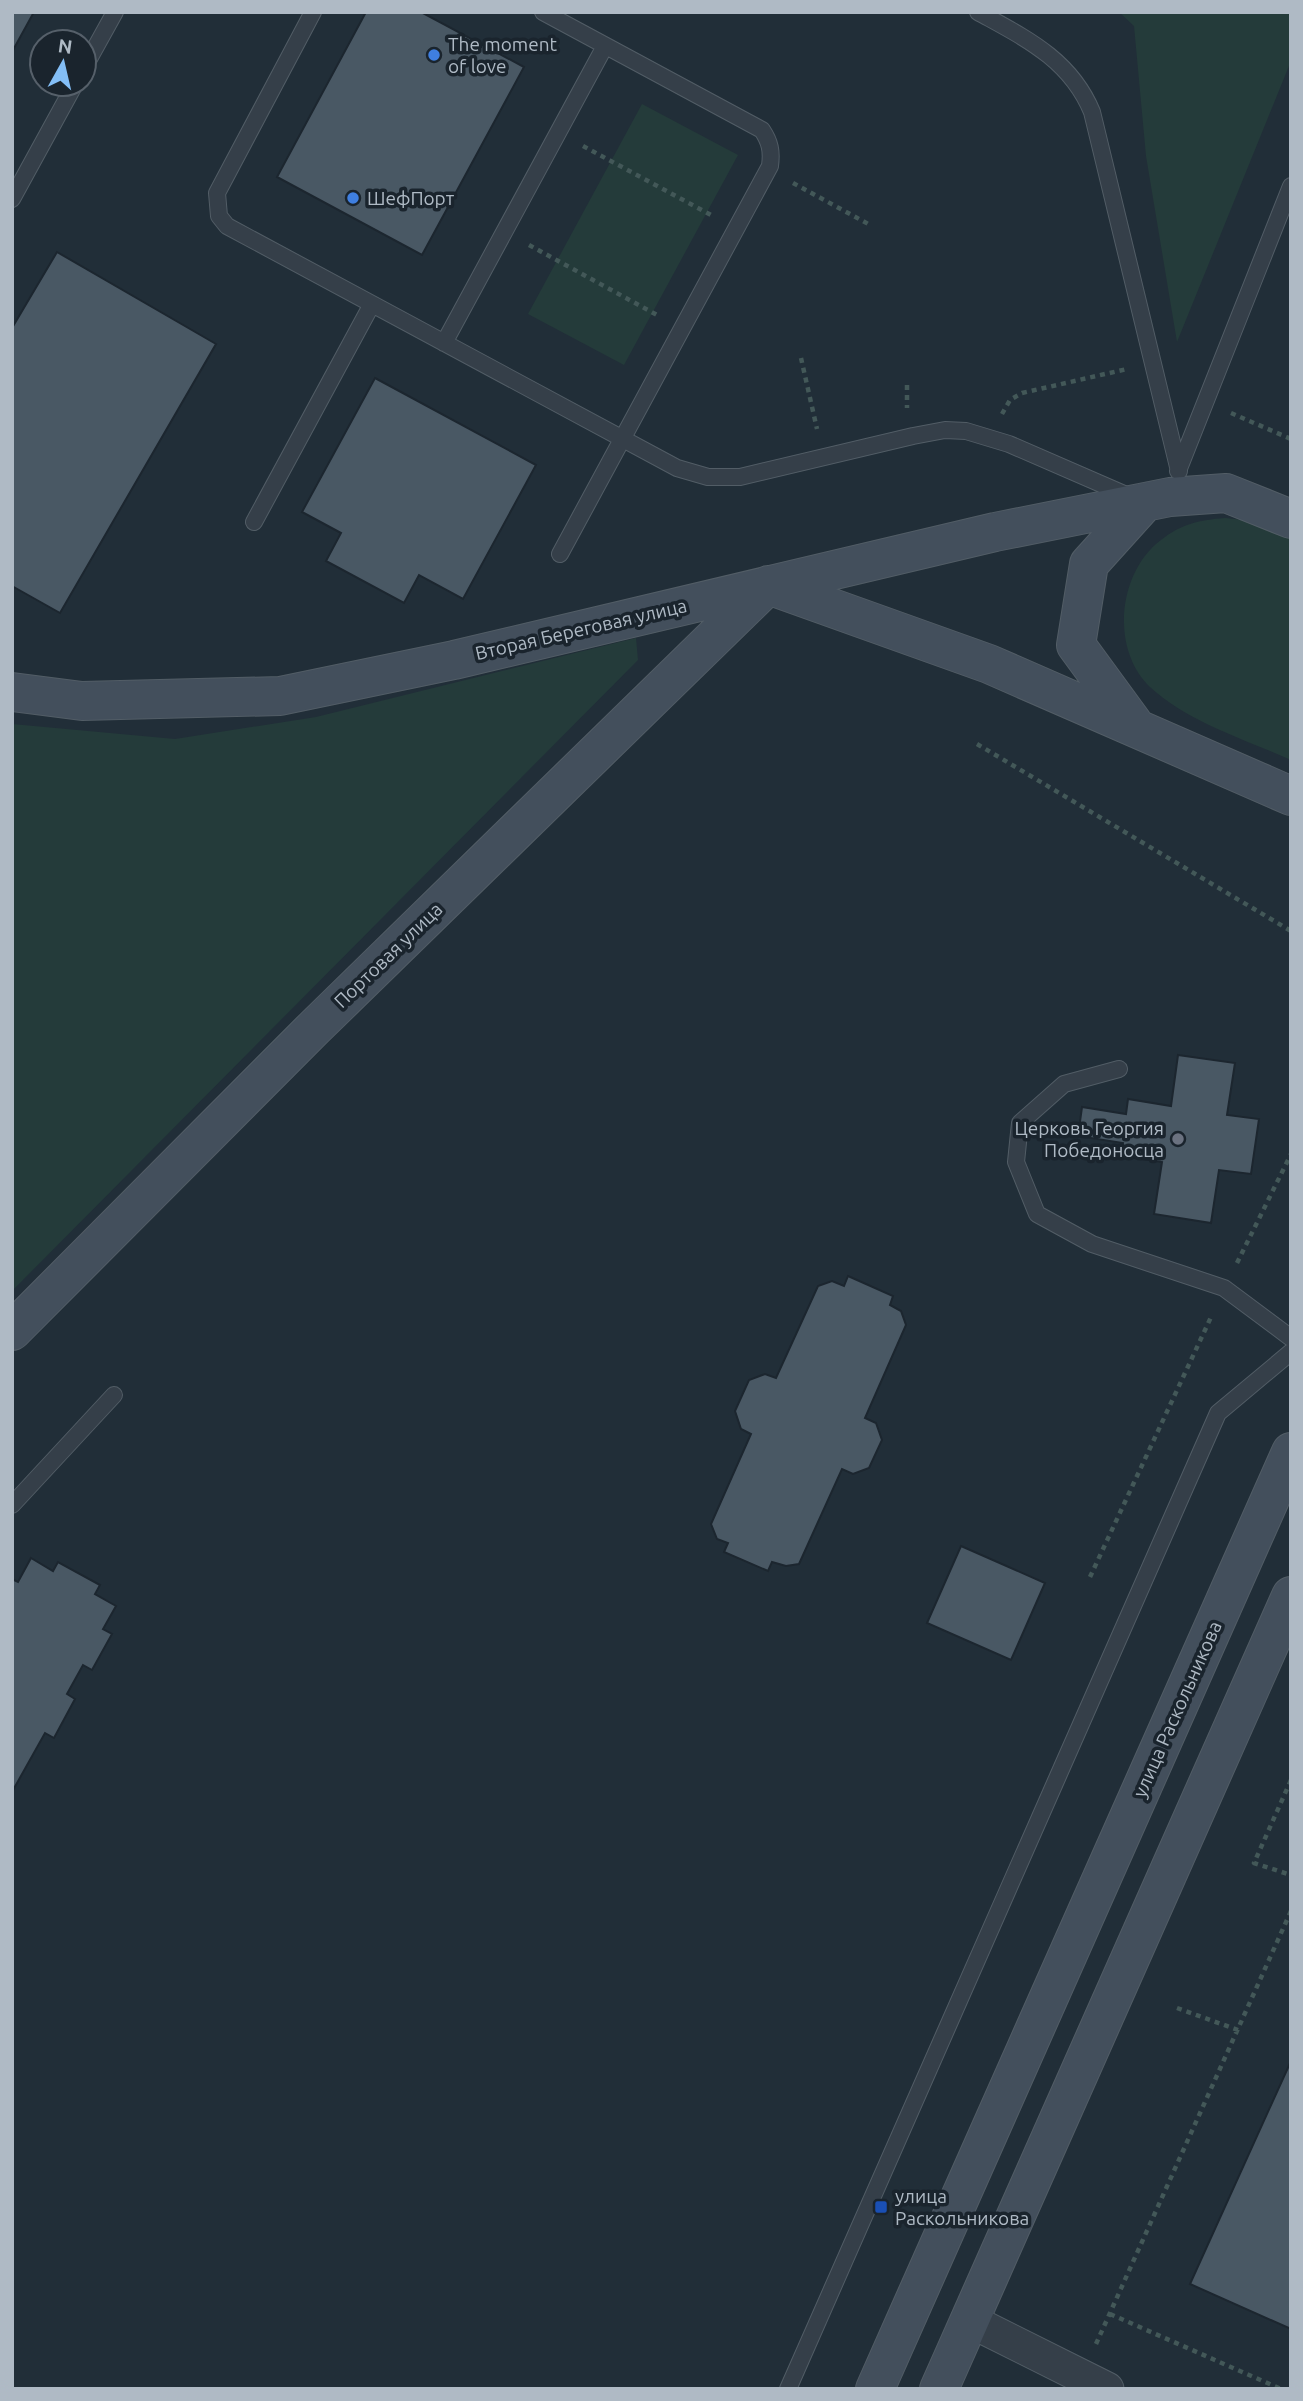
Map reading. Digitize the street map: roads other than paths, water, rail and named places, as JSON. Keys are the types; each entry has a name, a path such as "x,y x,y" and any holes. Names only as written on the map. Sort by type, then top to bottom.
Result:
{"street":[{"name":"Вторая Береговая улица","path":"12,692 82,701 280,696 454,660 1164,490 1226,493 1291,519"},
{"path":"1134,725 1076,645 1089,564 1164,490"},
{"path":"768,584 989,664 1134,725 1291,796"},
{"name":"Портовая улица","path":"12,1331 313,1029 768,584"},
{"name":"улица Раскольникова","path":"875,2389 1291,1452"},
{"path":"939,2389 1291,1596"},
{"path":"970,2320 1094,2383"}],"lane":[{"path":"98,43 115,12"},
{"path":"313,12 221,182 216,205 227,226 622,439 694,475 723,479 945,430 993,438 1164,490"},
{"path":"543,12 762,130 771,145 768,170 560,554"},
{"path":"978,12 1049,53 1064,66 1085,96 1092,112 1152,363 1164,490"},
{"path":"444,343 605,46"},
{"path":"12,199 67,98"},
{"path":"1164,490 1291,186"},
{"path":"254,522 372,304"},
{"path":"1119,1069 1063,1084 1020,1123 1017,1162 1037,1214 1092,1244 1224,1288 1291,1338"},
{"path":"788,2389 1218,1413 1291,1352"},
{"path":"12,1505 114,1395"}],"place":[{"name":"The moment of love","path":"434,55"},
{"name":"ШефПорт","path":"353,198"},
{"name":"Церковь Георгия Победоносца","path":"1178,1139"},
{"name":"улица Раскольникова","path":"881,2207"}]}
